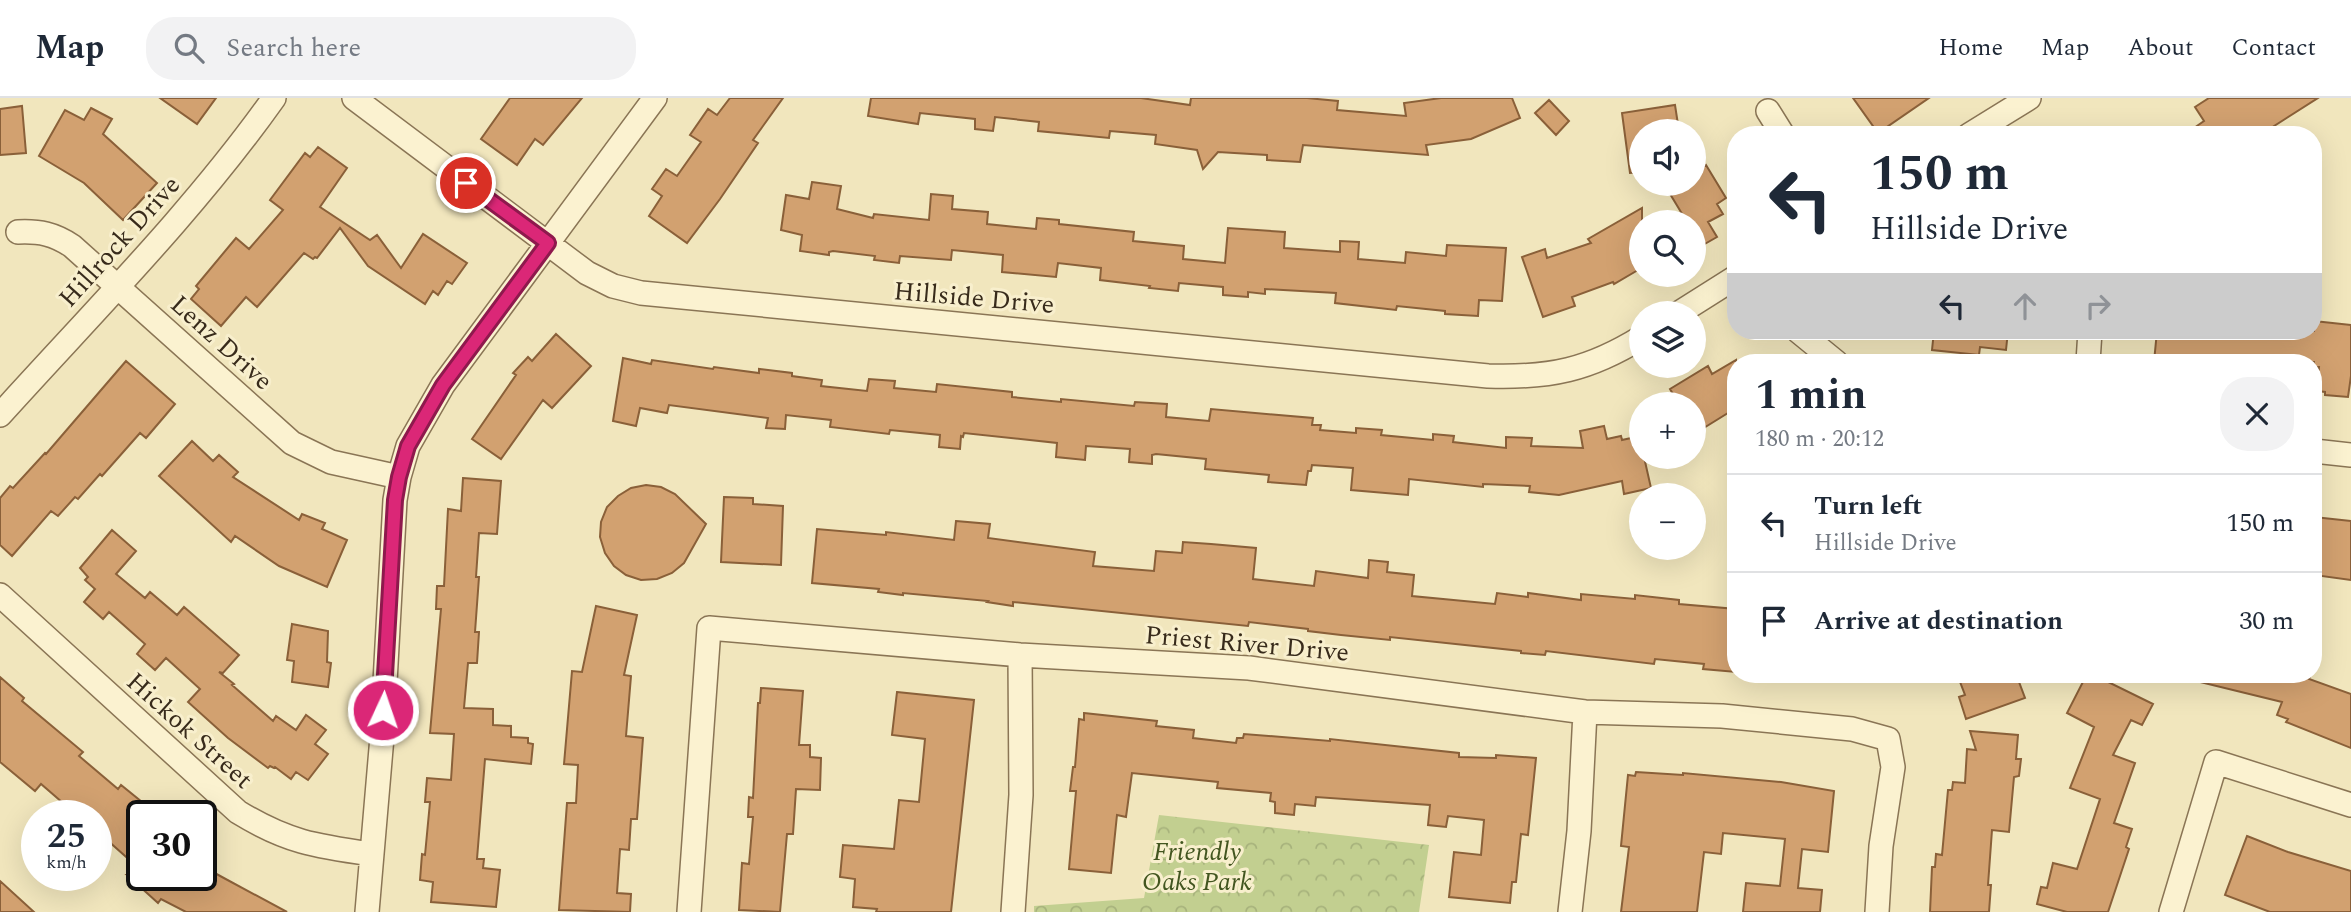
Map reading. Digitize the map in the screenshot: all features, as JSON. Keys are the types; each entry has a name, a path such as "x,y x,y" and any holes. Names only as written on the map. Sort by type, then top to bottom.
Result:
{"street":[{"name":"Hillrock Drive","path":"0,415 190,205 241,144 274,98"},
{"name":"Hillside Drive","path":"354,98 587,273 613,286 641,293 1488,376 1527,377 1564,372 1583,367 1629,345"},
{"path":"367,912 382,737 395,500 399,477 412,439 443,385 655,98"},
{"path":"1984,126 2029,98"},
{"path":"1768,111 1777,126"},
{"name":"Lenz Drive","path":"18,232 37,231 56,236 72,246 292,443 331,462 399,477"},
{"path":"1698,301 1727,283"},
{"path":"1809,340 1826,354"},
{"path":"2322,452 2351,455"},
{"name":"Hickok Street","path":"0,595 238,812 264,828 294,840 371,854"},
{"name":"Priest River Drive","path":"689,912 709,628 1020,655 1249,668 1585,712 1722,716 1852,729 1888,739 1893,767 1881,846 1877,912"},
{"path":"1013,912 1021,795 1020,655"},
{"path":"1570,912 1580,831 1585,712"},
{"path":"2171,912 2216,762 2351,805"}],"green space":[{"name":"Friendly Oaks Park","path":"1159,815 1429,845 1419,912 1034,912 1034,906 1144,898"}],"building":[{"path":"160,98 216,98 197,124"},
{"path":"510,98 582,98 543,145 535,139 517,165 481,139"},
{"path":"730,98 783,98 753,140 758,143 687,243 649,216 662,196 652,189 666,169 677,176 701,142 690,135 708,109 717,115"},
{"path":"871,98 1141,98 1190,105 1191,98 1307,98 1338,101 1337,110 1406,116 1404,103 1441,98 1512,98 1520,118 1471,139 1426,145 1428,155 1303,145 1300,162 1267,160 1267,155 1218,152 1203,169 1197,150 1155,144 1156,135 1110,131 1109,138 1038,131 1039,122 995,117 993,131 975,129 975,119 920,113 918,124 868,116"},
{"path":"1853,98 1929,98 1888,126 1873,126"},
{"path":"2209,98 2318,98 2274,126 2197,126 2204,121 2195,107"},
{"path":"1549,100 1569,121 1556,135 1535,113"},
{"path":"1675,105 1677,119 1629,119 1629,166 1622,113"},
{"path":"22,106 26,153 0,155 0,109"},
{"path":"91,108 112,119 103,134 157,183 123,220 84,183 39,156 65,110 84,120"},
{"path":"318,147 347,168 320,207 370,240 377,235 401,268 423,234 467,263 452,284 447,281 438,295 433,291 425,304 368,266 340,228 317,258 313,259 304,253 257,307 246,297 221,326 191,299 199,289 196,286 236,238 249,249 283,210 270,200 305,153 310,157"},
{"path":"1706,165 1726,198 1717,204 1723,214 1708,222 1717,237 1706,243 1706,210 1680,210 1671,196 1706,196"},
{"path":"812,182 841,186 837,209 873,218 874,214 929,220 931,194 953,196 952,209 988,212 987,224 1036,229 1037,218 1059,220 1059,224 1134,232 1133,241 1184,246 1183,259 1225,263 1228,228 1285,232 1284,248 1340,252 1340,241 1359,242 1358,259 1405,263 1406,252 1446,256 1447,245 1506,248 1502,301 1479,300 1478,316 1445,314 1445,311 1397,306 1396,310 1335,303 1336,293 1265,289 1265,294 1248,292 1248,297 1223,295 1223,287 1179,283 1178,291 1149,288 1150,286 1100,280 1101,268 1058,263 1056,277 1002,272 1003,255 952,250 951,260 900,256 899,263 874,260 875,256 833,251 829,252 829,255 800,251 802,235 781,230 786,195 809,199"},
{"path":"1629,215 1629,275 1614,284 1613,282 1572,297 1575,306 1543,317 1522,257 1545,249 1547,258 1591,243 1588,239"},
{"path":"2322,322 2351,325 2351,376 2348,397 2325,395 2322,392 2322,354 2155,354 2156,340 2322,340"},
{"path":"556,334 591,366 552,408 543,400 501,459 472,439 516,375 513,373 528,357 532,361"},
{"path":"1933,340 2007,340 2006,350 1980,347 1979,354 1932,350"},
{"path":"623,358 651,364 652,360 713,369 759,373 759,369 792,373 792,376 822,380 821,386 867,391 869,379 895,381 894,388 936,392 937,384 1012,392 1012,397 1061,402 1061,399 1134,406 1135,402 1167,404 1166,417 1209,421 1211,409 1313,418 1312,425 1321,425 1320,430 1356,433 1356,428 1382,430 1381,435 1433,440 1433,434 1454,436 1453,442 1506,448 1506,437 1532,438 1531,446 1583,448 1580,431 1604,426 1607,439 1621,436 1622,440 1629,438 1629,469 1647,469 1650,483 1629,483 1629,493 1624,494 1622,481 1559,495 1529,492 1530,486 1483,484 1483,487 1409,479 1408,495 1351,490 1353,468 1312,465 1311,471 1308,471 1306,485 1268,482 1269,475 1205,469 1206,459 1156,454 1152,455 1152,464 1129,462 1130,449 1086,446 1085,460 1056,457 1057,443 964,433 963,437 961,436 960,449 939,447 940,435 890,430 889,434 830,427 831,420 786,415 785,429 766,428 768,418 669,405 667,413 640,408 636,426 613,421"},
{"path":"126,361 175,404 146,438 140,433 78,499 75,497 58,516 51,511 12,556 0,545 0,498 46,454"},
{"path":"1727,365 1727,414 1706,427 1706,392 1672,392 1670,389 1688,378 1706,378 1708,366 1712,374"},
{"path":"192,441 213,461 219,455 238,472 233,477 299,520 302,514 325,523 322,529 347,540 327,587 279,566 235,536 231,542 159,476"},
{"path":"463,478 501,481 497,534 479,533 475,632 479,632 477,663 468,663 464,708 493,709 493,725 511,726 511,737 528,738 528,743 533,744 531,764 485,759 477,859 484,859 483,868 500,870 496,907 431,902 433,882 420,880 430,802 425,802 427,778 451,780 454,734 430,733 441,609 436,609 437,586 444,586 448,509 461,511"},
{"path":"646,485 661,487 675,494 706,524 684,563 672,573 657,579 641,580 626,575 614,566 605,553 600,537 601,522 607,507 631,488"},
{"path":"724,497 753,498 753,504 783,506 781,565 721,562"},
{"path":"2322,518 2351,521 2351,580 2322,576"},
{"path":"956,521 990,524 988,538 1095,552 1093,566 1154,571 1156,551 1182,553 1183,542 1256,548 1253,579 1314,586 1316,571 1368,578 1369,560 1388,562 1387,572 1414,575 1412,596 1495,604 1497,593 1528,597 1528,593 1581,600 1581,594 1635,599 1635,595 1679,600 1679,604 1727,608 1727,671 1703,669 1704,664 1655,659 1654,664 1546,651 1545,655 1521,653 1390,637 1390,640 1341,635 1249,622 1248,626 1013,602 1013,606 988,601 903,595 878,592 879,589 812,583 817,529 886,535 886,532 954,540"},
{"path":"112,530 136,551 116,574 145,598 150,592 177,615 184,607 239,655 223,673 219,672 234,684 232,685 273,721 276,716 296,730 306,715 326,730 315,744 328,754 308,780 296,772 291,779 275,767 268,768 228,738 188,702 200,689 166,658 155,670 137,654 145,644 109,612 103,619 84,602 95,589 85,580 88,577 80,568"},
{"path":"596,606 637,615 624,675 631,676 626,736 643,738 637,819 631,819 629,850 620,849 617,893 631,894 630,912 559,910 567,803 576,803 578,765 564,764 572,671 582,672"},
{"path":"292,624 328,631 327,662 331,663 328,687 292,682 294,661 287,660"},
{"path":"0,677 24,698 22,701 83,752 79,756 118,789 121,785 140,800 126,800 126,857 112,844 112,800 60,800 41,784 35,791 0,762"},
{"path":"1960,683 2019,683 2025,698 1966,719 1959,697 1965,695"},
{"path":"2082,683 2110,683 2153,704 2142,725 2131,720 2113,755 2135,763 2114,823 2132,829 2126,847 2129,849 2108,912 2067,912 2037,904 2041,887 2047,888 2053,863 2077,869 2100,799 2070,788 2094,727 2067,713"},
{"path":"2204,683 2320,683 2351,694 2351,748 2286,722 2288,719 2277,715 2282,702"},
{"path":"761,688 803,691 799,745 810,745 810,757 821,758 820,790 796,789 793,834 787,834 780,912 739,910 742,863 749,864 753,817 748,817 749,797 753,798"},
{"path":"897,692 974,700 951,912 876,912 877,909 853,907 855,879 840,877 843,845 894,849 899,800 919,802 925,739 892,735"},
{"path":"1084,713 1157,721 1156,726 1194,730 1193,738 1236,743 1237,738 1243,738 1244,734 1330,739 1459,753 1459,757 1496,758 1496,755 1536,758 1528,835 1521,834 1516,882 1512,882 1510,903 1449,897 1454,852 1481,855 1484,820 1448,816 1446,827 1428,825 1430,805 1316,797 1315,806 1295,804 1294,815 1275,813 1275,802 1270,801 1271,793 1217,788 1218,782 1132,773 1126,817 1117,815 1111,873 1069,869 1076,791 1070,791 1079,719 1084,720"},
{"path":"1970,731 2018,735 2016,759 2021,759 2019,776 2014,777 2009,832 1992,830 1989,912 1930,912 1932,867 1935,867 1936,854 1942,855 1948,790 1952,790 1953,782 1965,783 1967,749 1976,750"},
{"path":"1636,772 1683,773 1781,782 1834,791 1828,852 1802,849 1798,888 1822,890 1820,912 1743,912 1746,883 1780,886 1785,839 1723,833 1721,854 1704,852 1697,912 1621,912 1629,847 1621,846 1628,775 1635,776"},
{"path":"2247,836 2351,871 2351,912 2270,912 2225,895"},
{"path":"217,874 287,912 186,912 161,899 158,903 145,891 217,891"},
{"path":"0,881 34,912 0,912"}],"route":[{"path":"383,710 395,500 408,446 443,385 548,243 466,183"}]}
